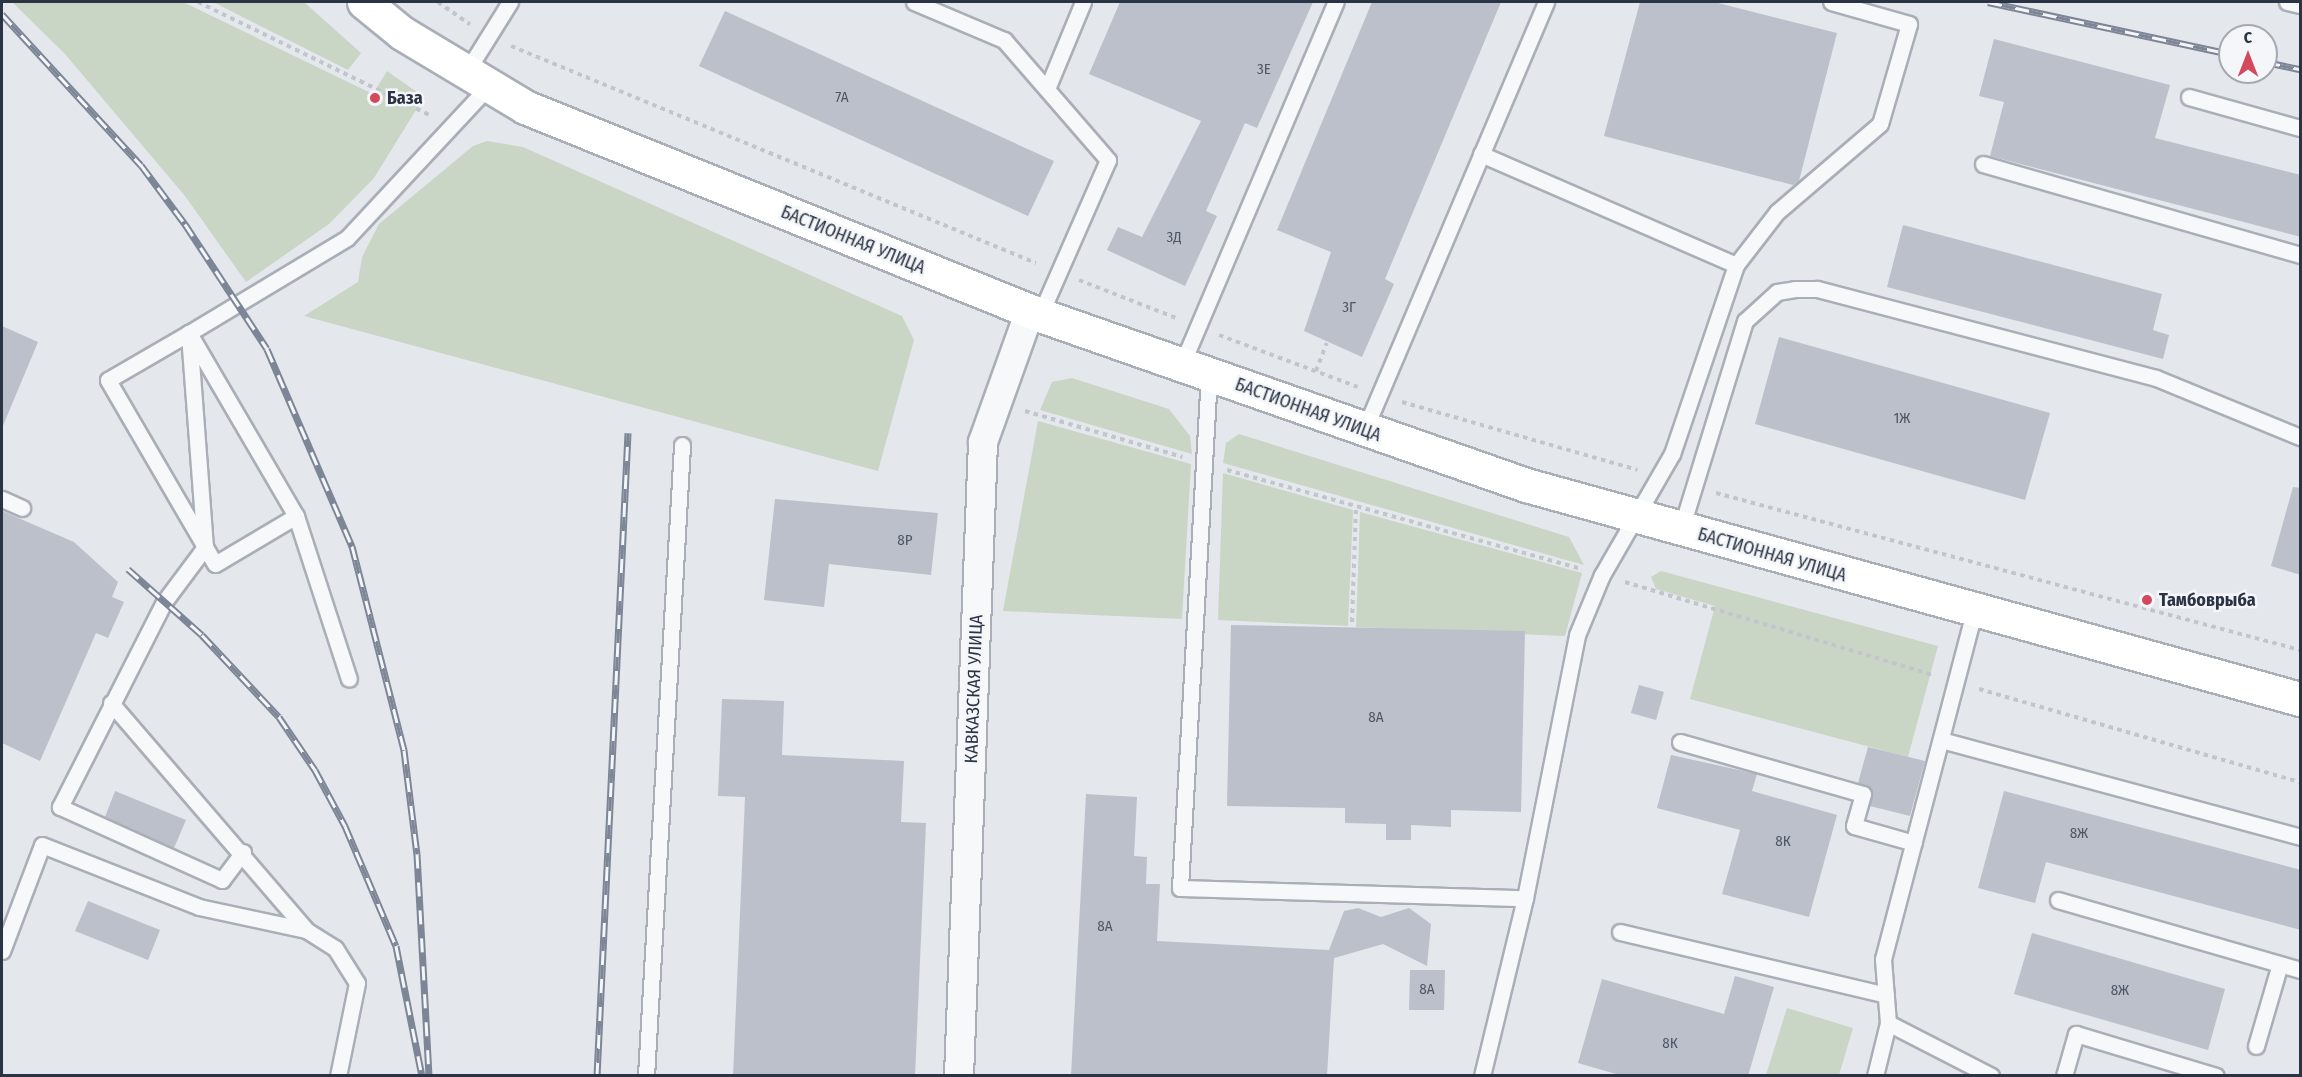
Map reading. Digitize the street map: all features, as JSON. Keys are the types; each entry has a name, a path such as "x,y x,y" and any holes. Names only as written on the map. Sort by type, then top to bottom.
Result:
{"main road":[{"name":"БАСТИОННАЯ УЛИЦА","path":"364,2 477,81 1035,313 1364,431 1681,529 1974,612 2298,692"}],"street":[{"name":"КАВКАЗСКАЯ УЛИЦА","path":"960,1076 982,441 1035,313"}],"lane":[{"path":"296,516 215,564 108,380 347,238 452,126 477,81 488,37 510,2"},
{"path":"914,2 1004,40 1108,160 1058,271 1035,313"},
{"path":"1047,89 1083,2"},
{"path":"1336,2 1198,327 1195,369 1204,463 1180,888 1525,898"},
{"path":"1364,431 1546,2"},
{"path":"1482,1076 1525,898 1576,635 1602,575 1659,477 1736,266 1778,212 1880,124 1909,24 1831,2"},
{"path":"2287,2 2301,6"},
{"path":"2188,97 2301,128"},
{"path":"1481,154 1736,266"},
{"path":"1983,164 2301,255"},
{"path":"1681,529 1745,321 1777,292 1794,289 1817,289 2156,378 2301,437"},
{"path":"189,333 296,516 349,679"},
{"path":"189,333 205,547 164,602 60,807 222,880 243,852"},
{"path":"646,1076 682,445"},
{"path":"2,499 22,508"},
{"path":"1875,1076 1888,1023 1883,959 1974,612"},
{"path":"111,704 243,852 306,930 335,948 357,983 338,1076"},
{"path":"1941,740 2301,837"},
{"path":"1680,742 1863,794 1854,826 1914,843"},
{"path":"2,951 42,845 199,907 306,930"},
{"path":"2058,900 2301,970"},
{"path":"1620,932 1886,995"},
{"path":"2256,1046 2280,964"},
{"path":"1888,1023 1991,1076"},
{"path":"2064,1076 2076,1034 2216,1076"}],"path":[{"path":"198,2 452,126"},
{"path":"438,2 488,37 1198,327 1378,395 1659,477"},
{"path":"1316,371 1327,343"},
{"path":"997,403 1602,575 1955,682 2301,782"},
{"path":"1694,487 2301,650"},
{"path":"1352,622 1356,506"}],"green space":[{"path":"12,2 183,2 373,94 387,71 424,97 374,178 329,224 246,282 185,196 65,54"},
{"path":"213,2 304,2 361,53 348,70"},
{"path":"487,141 523,147 902,316 914,340 878,471 304,316 358,282 362,257 379,224 473,146"},
{"path":"1072,378 1169,409 1190,436 1192,454 1040,410 1052,382"},
{"path":"1038,421 1191,464 1182,619 1003,611"},
{"path":"1239,434 1569,537 1584,565 1223,463 1226,443"},
{"path":"1223,473 1353,510 1348,626 1218,620"},
{"path":"1360,512 1582,573 1565,636 1356,627"},
{"path":"1661,571 1938,646 1908,757 1690,699 1715,606 1656,589 1651,577"},
{"path":"1787,1008 1853,1028 1839,1075 1766,1075"}],"building":[{"path":"1120,2 1313,2 1257,128 1245,123 1206,211 1217,216 1185,286 1107,250 1118,227 1142,237 1201,121 1089,74"},
{"path":"1372,2 1501,2 1385,279 1394,284 1362,357 1304,331 1331,252 1277,230"},
{"path":"1640,2 1714,2 1837,33 1799,181 1793,185 1604,136"},
{"path":"725,11 1054,161 1028,216 699,66"},
{"path":"1994,39 2170,85 2155,138 2301,175 2301,237 1990,156 2004,102 1979,96"},
{"path":"1903,225 2162,294 2153,330 2169,335 2163,359 1887,287"},
{"path":"2,326 38,342 2,428"},
{"path":"1779,337 2050,413 2025,500 1755,424"},
{"path":"2293,487 2301,488 2301,575 2271,566"},
{"path":"775,499 938,513 931,575 829,564 824,607 764,600"},
{"path":"2,511 74,542 118,582 112,597 124,602 108,638 96,633 40,761 2,743"},
{"path":"1231,625 1525,631 1521,812 1451,810 1451,827 1411,825 1411,840 1386,840 1386,824 1345,823 1345,808 1227,806"},
{"path":"1639,685 1664,692 1656,720 1631,713"},
{"path":"722,699 784,701 782,755 904,761 901,822 926,823 915,1076 733,1076 745,797 718,796"},
{"path":"1868,747 1925,761 1910,816 1870,806 1872,791 1858,783"},
{"path":"1671,755 1757,774 1752,791 1837,815 1809,917 1722,894 1740,830 1657,808"},
{"path":"115,791 186,820 174,848 105,817"},
{"path":"2004,791 2301,870 2301,930 2046,862 2035,903 1978,888"},
{"path":"1086,794 1137,797 1134,856 1147,857 1146,884 1160,884 1157,941 1329,950 1344,911 1358,908 1381,917 1409,908 1431,924 1427,966 1383,944 1334,958 1327,1076 1071,1076"},
{"path":"88,901 160,930 148,960 75,931"},
{"path":"2032,933 2225,989 2208,1050 2014,994"},
{"path":"1410,970 1445,970 1444,1010 1409,1010"},
{"path":"1735,976 1774,987 1748,1076 1623,1076 1578,1063 1602,979 1724,1014"}],"railway":[{"path":"1988,2 2218,51"},
{"path":"2,14 141,165 185,224 267,349 352,546 404,750 417,854 429,1076"},
{"path":"2278,64 2300,69"},
{"path":"597,1076 628,433"},
{"path":"128,569 202,635 279,717 315,770 345,826 396,946 422,1076"}],"place":[{"name":"База","path":"375,98"},
{"name":"Тамбоврыба","path":"2147,600"}]}
